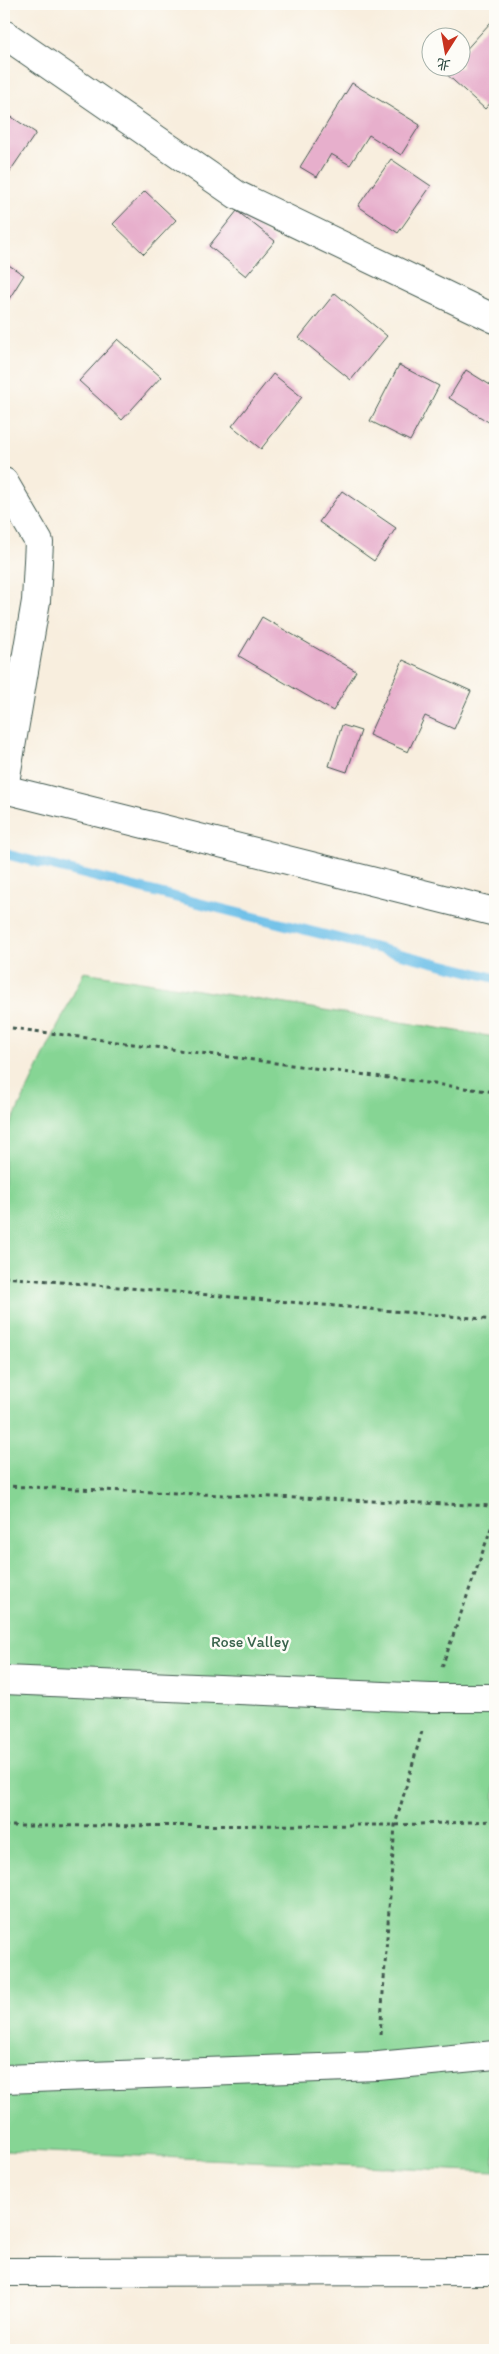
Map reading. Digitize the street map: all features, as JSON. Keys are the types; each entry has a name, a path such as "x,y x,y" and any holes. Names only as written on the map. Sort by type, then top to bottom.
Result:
{"street":[{"path":"4,34 237,195 495,320"},
{"path":"4,482 39,542 36,601 4,788 495,912"},
{"path":"4,1680 431,1698 495,1698"},
{"path":"4,2079 378,2066 495,2055"},
{"path":"4,2272 495,2271"}],"path":[{"path":"4,1027 495,1092"},
{"path":"4,1276 495,1320"},
{"path":"4,1486 495,1506"},
{"path":"378,2066 395,1825 431,1698 495,1517"},
{"path":"4,1826 395,1825 495,1821"}],"green space":[{"name":"Rose Valley","path":"84,972 495,1037 495,2172 4,2150 4,1132 7,1132"}],"building":[{"path":"491,22 495,26 495,98 485,109 451,78 472,78 472,43"},
{"path":"352,83 420,125 401,155 369,135 350,165 331,154 317,177 300,167"},
{"path":"4,112 36,133 4,180"},
{"path":"391,159 431,186 398,233 358,206"},
{"path":"145,191 176,220 144,254 113,224"},
{"path":"237,211 275,241 246,276 209,246"},
{"path":"4,262 24,275 4,307"},
{"path":"335,293 387,336 351,380 299,338"},
{"path":"118,339 161,377 122,420 79,381"},
{"path":"399,365 439,386 410,441 370,421"},
{"path":"466,370 495,388 495,418 492,424 449,398"},
{"path":"273,374 302,397 261,449 232,426"},
{"path":"342,491 396,528 374,561 319,522"},
{"path":"262,617 356,671 333,711 239,656"},
{"path":"403,660 471,691 454,729 425,716 408,752 369,735"},
{"path":"342,725 361,731 347,772 329,766"}],"waterway":[{"path":"4,851 9,855 495,978"}]}
